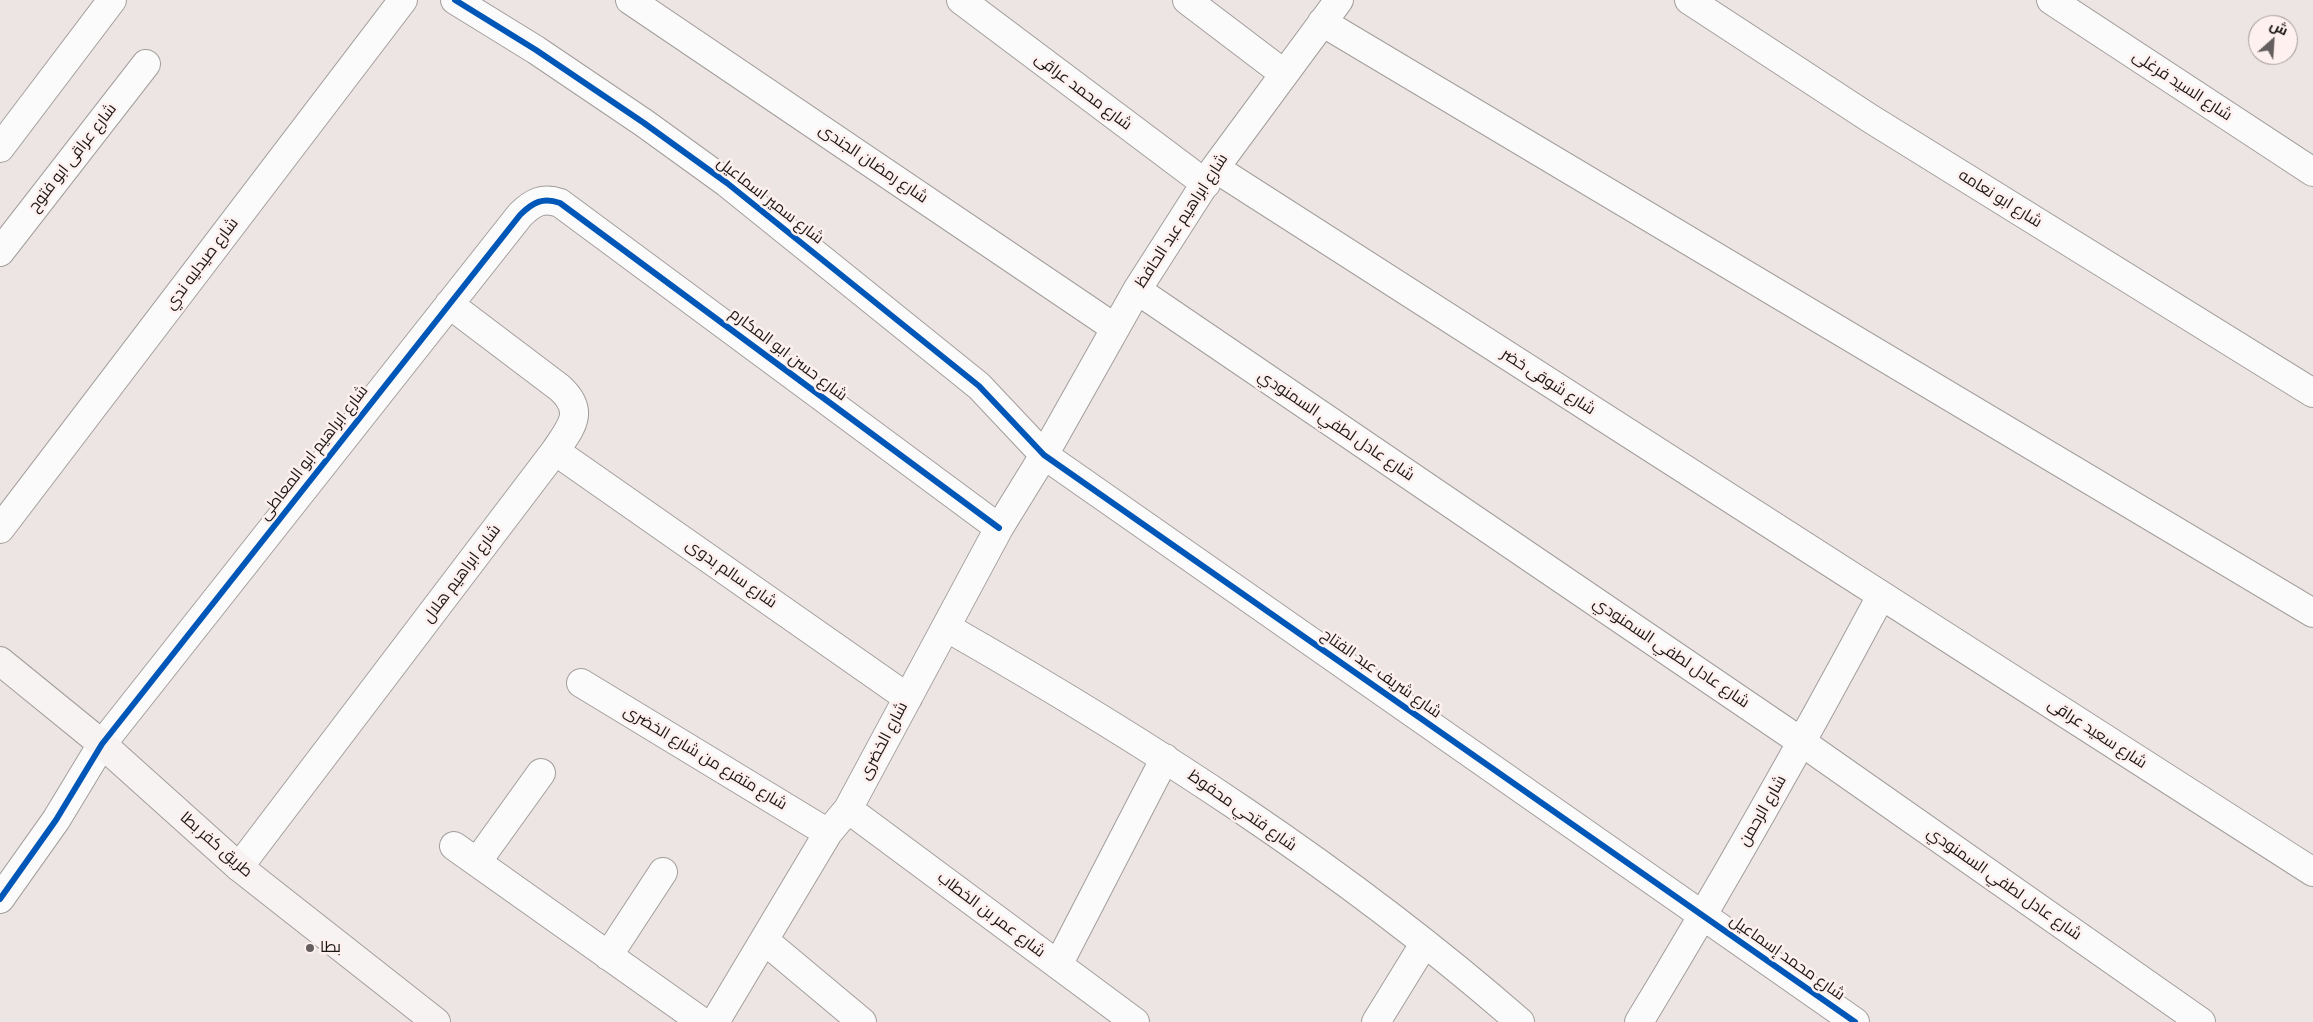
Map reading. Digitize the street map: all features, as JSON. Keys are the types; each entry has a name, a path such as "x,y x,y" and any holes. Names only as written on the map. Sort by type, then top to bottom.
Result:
{"street":[{"path":"0,148 112,0"},
{"name":"شارع صيدليه ندي","path":"0,529 403,0"},
{"name":"شارع سمير اسماعيل","path":"455,0 577,78 727,183 979,386 1044,455"},
{"name":"شارع رمضان الجندى","path":"630,0 1115,328"},
{"name":"شارع محمد عراقى","path":"961,0 1210,176"},
{"path":"1187,0 1283,74"},
{"name":"شارع ابراهيم عبد الحافظ","path":"1044,455 1137,290 1210,176 1339,0"},
{"name":"شارع ابو نعامه","path":"1690,0 1871,119 2313,393"},
{"name":"شارع السيد فرغلى","path":"2051,0 2308,161"},
{"path":"1322,22 2313,612"},
{"name":"شارع عراقى ابو فتوح","path":"0,252 146,64"},
{"name":"شارع شوقى خضر","path":"1210,176 1880,596"},
{"name":"شارع ابراهيم ابو المعاطى","path":"0,899 56,820 102,744 520,215 531,204 542,200 550,199 560,203"},
{"name":"شارع حسن ابو المكارم","path":"560,203 999,528"},
{"name":"شارع عادل لطفي السمنودي","path":"1137,290 1802,743 2201,1022"},
{"name":"شارع ابراهيم هلال","path":"239,866 555,451 570,428 575,407 570,398 449,304"},
{"name":"شارع سالم بدوى","path":"555,451 908,698"},
{"name":"شارع الخضرى","path":"715,1022 828,834 848,809 999,528 1044,455"},
{"name":"شارع شريف عبد الفتاح","path":"1044,455 1703,917"},
{"name":"شارع الرحمن","path":"1639,1022 1703,917 1802,743 1880,596"},
{"name":"شارع سعيد عراقى","path":"1880,596 2313,872"},
{"name":"شارع فتحي محفوظ","path":"946,627 1056,690 1164,758 1340,879 1520,1022"},
{"name":"طريق كفر بطا","path":"0,661 102,744 239,866 436,1022"},
{"name":"شارع متفرع من شارع الخضرى","path":"581,683 828,834"},
{"path":"1058,964 1164,758"},
{"path":"477,862 541,774"},
{"name":"شارع عمر بن الخطاب","path":"848,809 1135,1022"},
{"path":"454,846 702,1022"},
{"path":"608,956 663,872"},
{"name":"شارع محمد إسماعيل","path":"1703,917 1855,1022"},
{"path":"764,940 862,1022"},
{"path":"1376,1022 1424,944"}],"cycle path":[{"path":"455,0 536,50 644,123 727,183 979,386 1044,455 1855,1022"},
{"path":"0,899 56,820 102,744 520,215 538,202 554,201 560,203 999,528"}],"place":[{"name":"بطا","path":"310,948"}]}
